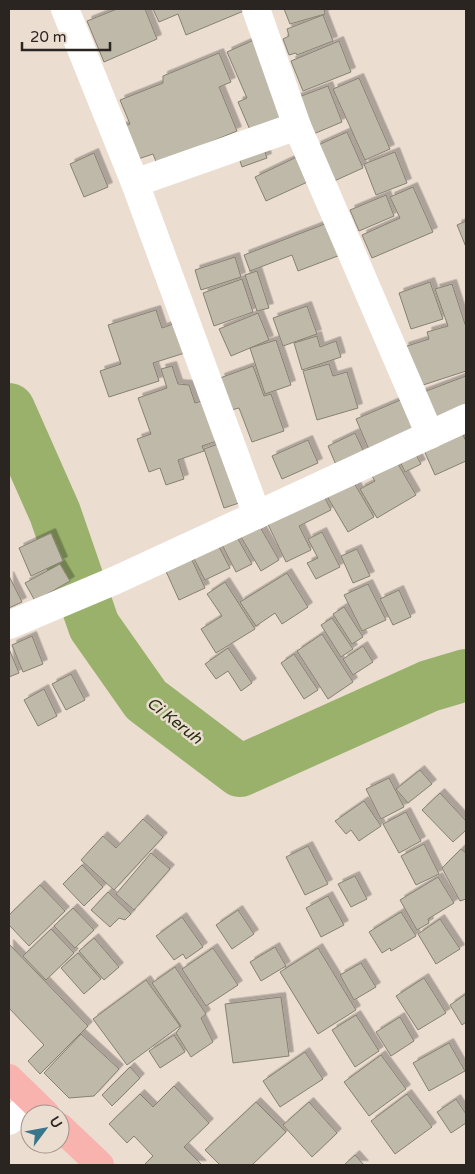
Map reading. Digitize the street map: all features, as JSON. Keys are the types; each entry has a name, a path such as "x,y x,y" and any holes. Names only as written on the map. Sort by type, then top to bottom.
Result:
{"main road":[{"path":"9,1078 36,1104"},
{"path":"70,1137 100,1165"}],"street":[{"path":"65,9 135,183 257,515"},
{"path":"256,9 297,126 430,435"},
{"path":"135,183 297,126"},
{"path":"9,625 116,580 466,418"}],"building":[{"path":"117,9 145,9 157,39 104,62 87,21"},
{"path":"153,9 246,10 186,35 178,14 159,22"},
{"path":"284,9 324,9 325,14 290,24"},
{"path":"323,15 333,41 297,55 296,53 289,55 283,39 289,36 287,29"},
{"path":"256,39 286,123 253,137 238,102 247,98 227,52"},
{"path":"339,41 351,72 303,91 291,61"},
{"path":"219,53 231,82 219,87 237,131 157,164 153,154 135,160 121,127 130,124 120,100 163,83 163,76"},
{"path":"359,78 390,149 365,160 333,89"},
{"path":"328,86 342,122 311,135 296,98"},
{"path":"347,132 363,168 332,182 316,146"},
{"path":"262,143 267,158 242,167 237,152"},
{"path":"395,152 407,183 376,195 364,164"},
{"path":"94,153 108,187 84,197 70,164"},
{"path":"303,154 314,179 266,201 255,177"},
{"path":"413,187 433,232 372,258 362,235 400,218 390,197"},
{"path":"386,195 394,216 359,231 350,210"},
{"path":"466,221 466,247 457,225"},
{"path":"330,222 343,254 298,271 292,255 250,271 244,255"},
{"path":"235,257 241,277 201,290 195,270"},
{"path":"257,271 269,308 257,311 245,275"},
{"path":"242,279 253,312 214,326 203,293"},
{"path":"430,282 443,319 411,329 399,293"},
{"path":"452,284 466,327 466,371 417,387 404,347 429,339 427,332 448,326 435,289"},
{"path":"307,306 317,334 283,346 273,318"},
{"path":"156,310 162,328 181,321 191,351 153,363 159,381 109,397 100,371 121,364 108,325"},
{"path":"258,313 269,340 231,356 219,329"},
{"path":"317,336 320,347 336,341 341,357 302,370 294,343"},
{"path":"276,340 291,385 265,394 250,348"},
{"path":"329,364 333,376 347,372 358,408 317,420 303,371"},
{"path":"172,366 178,384 189,385 195,403 209,399 223,439 202,446 204,451 178,460 184,479 166,485 160,468 149,472 137,439 151,434 138,398 167,388 161,369"},
{"path":"253,366 264,396 271,394 284,431 252,442 239,408 231,410 220,378"},
{"path":"466,376 466,408 432,422 421,393"},
{"path":"405,398 419,431 370,452 356,419"},
{"path":"460,429 466,441 466,461 435,475 422,446"},
{"path":"355,433 364,452 336,465 328,446"},
{"path":"308,440 318,463 282,479 272,456"},
{"path":"224,442 245,501 224,508 204,449"},
{"path":"413,449 421,464 405,472 398,457"},
{"path":"394,457 416,495 377,518 360,489 375,481 369,471"},
{"path":"350,476 374,517 348,532 324,491"},
{"path":"321,490 331,510 299,526 311,550 286,562 265,518"},
{"path":"260,527 279,560 261,571 241,537"},
{"path":"322,532 340,567 316,579 307,563 318,558 308,539"},
{"path":"51,533 63,561 31,576 19,548"},
{"path":"237,537 252,564 236,572 219,539"},
{"path":"217,543 230,568 205,580 192,555"},
{"path":"357,549 370,576 353,583 341,556"},
{"path":"191,558 205,588 179,600 165,569"},
{"path":"60,564 70,581 35,601 25,583"},
{"path":"287,573 308,607 282,624 275,613 256,626 240,602"},
{"path":"9,576 22,602 9,608"},
{"path":"225,582 255,629 216,653 201,629 222,616 207,594"},
{"path":"368,584 386,620 362,631 344,595"},
{"path":"399,590 411,617 393,625 380,599"},
{"path":"344,607 363,637 352,644 333,614"},
{"path":"332,618 353,649 341,657 321,625"},
{"path":"322,634 353,682 328,699 297,651"},
{"path":"32,636 43,664 23,672 12,645"},
{"path":"363,646 373,662 353,675 343,659"},
{"path":"228,648 252,683 241,691 228,671 216,679 205,664"},
{"path":"9,649 19,673 9,677"},
{"path":"294,654 318,690 304,699 281,663"},
{"path":"71,674 85,700 66,710 52,684"},
{"path":"44,689 57,716 38,726 24,700"},
{"path":"420,770 432,784 408,803 396,789"},
{"path":"389,778 404,807 381,819 366,789"},
{"path":"440,793 466,821 466,830 453,842 422,810"},
{"path":"364,801 381,826 359,841 351,830 346,834 335,821"},
{"path":"406,812 421,841 399,853 383,824"},
{"path":"143,819 163,837 114,890 81,860 103,836 116,848"},
{"path":"424,844 439,874 416,885 401,856"},
{"path":"308,846 328,884 305,895 286,857"},
{"path":"461,849 466,853 466,899 460,901 442,868"},
{"path":"151,853 170,869 134,910 116,894"},
{"path":"82,865 103,887 84,906 63,884"},
{"path":"355,876 367,899 351,907 338,884"},
{"path":"438,877 454,903 428,919 429,923 417,930 400,900"},
{"path":"40,885 65,911 29,946 9,925 9,915"},
{"path":"108,892 131,914 125,920 119,918 110,927 91,910"},
{"path":"328,896 344,925 321,937 306,908"},
{"path":"73,908 94,930 75,948 54,926"},
{"path":"238,910 254,934 232,949 216,925"},
{"path":"401,912 416,936 391,951 390,948 382,953 369,932"},
{"path":"182,917 203,947 186,959 183,954 174,960 156,936"},
{"path":"440,919 460,949 436,964 418,934"},
{"path":"51,929 74,953 46,980 23,956"},
{"path":"94,938 119,967 104,980 79,951"},
{"path":"9,944 88,1026 40,1074 28,1061 44,1045 9,1008"},
{"path":"275,947 286,966 261,981 250,962"},
{"path":"213,948 238,985 206,1006 182,969"},
{"path":"318,948 356,1010 318,1034 280,972"},
{"path":"78,953 101,979 84,994 61,968"},
{"path":"361,963 376,987 354,1000 340,975"},
{"path":"175,967 206,1014 201,1018 213,1042 191,1057 176,1033 181,1026 152,983"},
{"path":"424,978 446,1013 418,1030 396,996"},
{"path":"146,980 180,1026 127,1065 93,1019"},
{"path":"466,994 466,1022 462,1025 450,1005"},
{"path":"281,997 289,1056 233,1063 225,1004"},
{"path":"356,1015 379,1051 355,1067 332,1030"},
{"path":"400,1017 414,1041 391,1056 376,1032"},
{"path":"81,1034 119,1069 94,1096 69,1098 44,1073"},
{"path":"174,1035 185,1052 160,1068 149,1051"},
{"path":"449,1043 465,1071 429,1091 413,1063"},
{"path":"305,1052 323,1079 280,1107 263,1081"},
{"path":"381,1055 406,1089 369,1116 344,1082"},
{"path":"130,1067 140,1078 112,1106 102,1095"},
{"path":"174,1086 209,1123 184,1147 202,1165 144,1165 153,1156 134,1136 127,1143 109,1124 140,1094 153,1107"},
{"path":"407,1094 432,1127 395,1154 371,1121"},
{"path":"456,1099 466,1114 466,1123 451,1133 437,1112"},
{"path":"256,1102 286,1132 252,1165 220,1165 205,1150"},
{"path":"309,1102 337,1133 312,1157 283,1125"},
{"path":"355,1155 364,1165 344,1165"}],"waterway":[{"name":"Ci Keruh","path":"9,409 55,513 94,626 146,700 240,771 429,686 466,675"}]}
